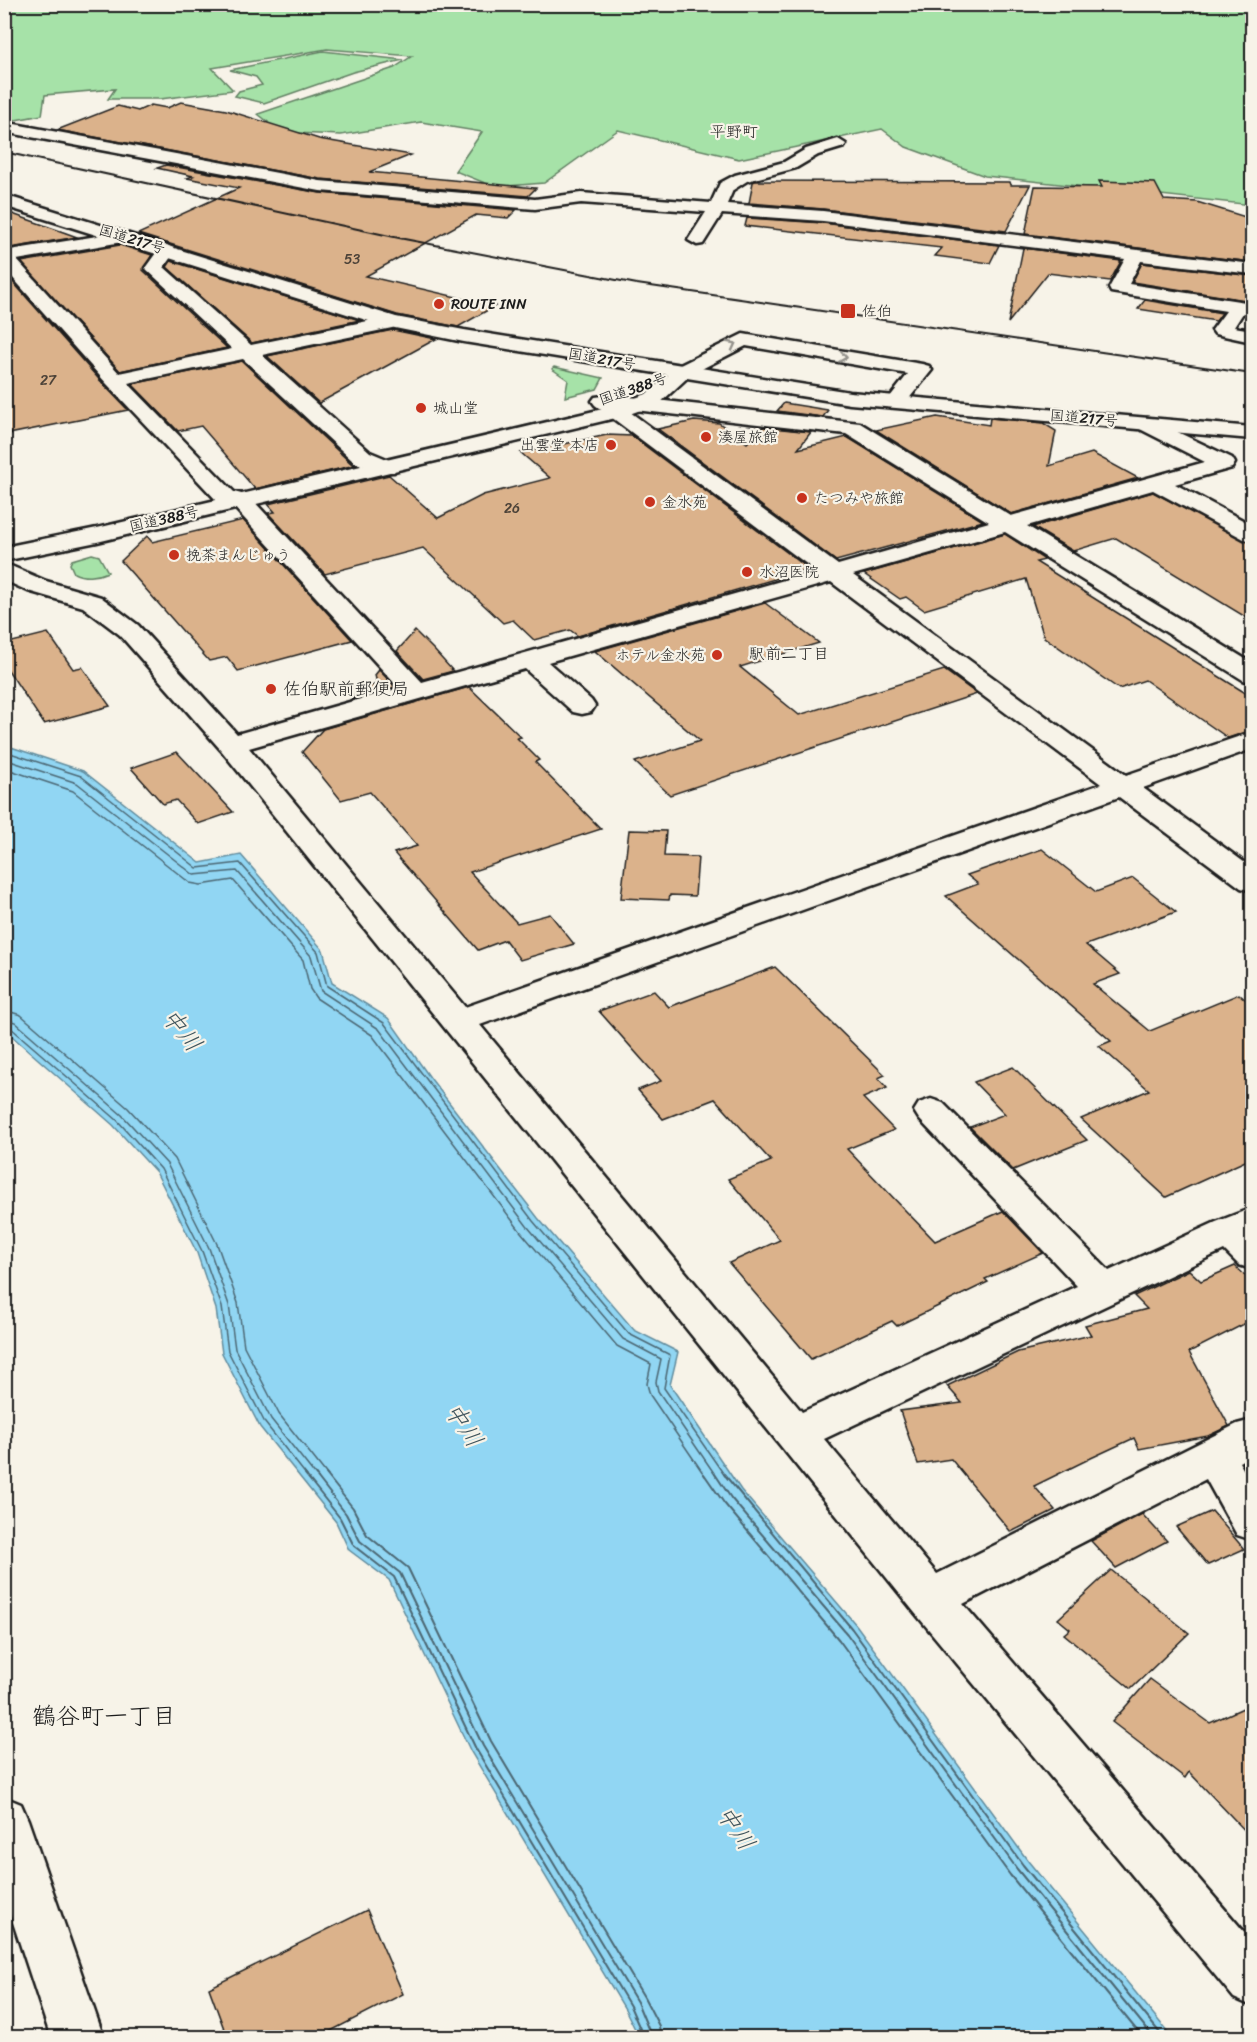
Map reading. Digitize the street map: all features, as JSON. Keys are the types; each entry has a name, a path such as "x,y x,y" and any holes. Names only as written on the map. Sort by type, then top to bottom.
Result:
{"main road":[{"path":"4,128 320,186 535,204 581,198 823,216 1252,269"},
{"path":"697,240 717,208 726,187 741,178 790,165 812,152 838,144"},
{"name":"国道217号","path":"4,200 392,322 681,372 850,398 1252,433"},
{"path":"5,257 122,237"},
{"path":"167,250 154,268 362,457 386,467"},
{"path":"1136,254 1118,288 1245,308"},
{"path":"5,257 114,380 226,497 242,501 416,691"},
{"path":"1245,308 1222,330 1252,336"},
{"path":"114,380 392,322"},
{"path":"681,372 742,340 922,370 896,402"},
{"name":"国道388号","path":"647,404 665,393 681,372"},
{"name":"国道388号","path":"4,552 242,501 386,467 609,406 681,372"},
{"path":"609,406 647,404 840,424 862,432 1252,674"},
{"path":"609,406 1252,882"},
{"name":"国道388号","path":"4,552 81,522 362,457 609,406"},
{"path":"231,744 1224,464 1148,424"},
{"path":"1158,484 1252,534"},
{"path":"4,570 38,586 92,602 129,630 231,744 931,1599 1252,1980"},
{"path":"530,660 582,706"},
{"path":"458,1021 1252,740"},
{"path":"931,1111 1104,1290"},
{"path":"797,1433 1104,1290 1245,1236"},
{"path":"931,1599 1252,1436"},
{"path":"1214,1455 1252,1522"},
{"path":"4,1820 78,2037"}],"green space":[{"path":"5,5 1252,5 1252,205 985,176 906,147 882,129 739,159 618,130 544,183 495,187 455,171 482,132 421,122 341,135 295,133 209,139 268,122 258,114 394,68 412,56 327,49 212,68 233,90 160,99 108,99 115,89 45,95 42,115 10,121 5,117"},
{"path":"323,51 403,60 353,72 264,103 235,96 239,91 262,85 256,77 230,70"},
{"path":"554,367 603,378 597,389 565,397 568,380 552,369"},
{"path":"92,554 99,556 108,572 91,576 74,573 70,564 72,560"}],"water":[{"name":"中川","path":"5,745 83,771 200,863 241,855 323,950 332,983 388,1018 431,1079 538,1218 634,1330 678,1352 670,1385 741,1490 857,1626 1028,1861 1172,2037 639,2037 625,2009 471,1752 389,1580 349,1550 336,1522 260,1427 222,1353 216,1309 197,1253 156,1172 113,1125 5,1030"}],"building":[{"path":"181,102 226,110 319,139 411,155 369,172 536,188 528,196 320,179 57,130 118,106 138,111 151,105 167,108"},
{"path":"166,165 320,193 516,210 508,218 476,215 366,276 495,306 458,327 397,315 138,234 239,188 187,178 193,176 157,168"},
{"path":"755,181 1010,182 1011,185 1030,185 1006,231 823,209 749,203"},
{"path":"1099,181 1155,183 1164,200 1197,202 1252,219 1252,262 1025,234 1035,186 1102,187"},
{"path":"4,211 66,233 77,237 4,249"},
{"path":"747,218 823,223 999,245 990,263 935,256 942,248 745,226"},
{"path":"120,245 152,255 143,270 227,348 120,371 21,262"},
{"path":"1023,248 1121,261 1110,281 1048,273 1008,323"},
{"path":"171,261 360,320 252,343 167,267"},
{"path":"1142,263 1252,276 1252,301 1132,282"},
{"path":"4,272 105,386 128,410 4,435"},
{"path":"1145,300 1222,313 1216,321 1138,309"},
{"path":"393,330 436,339 319,403 267,356"},
{"path":"242,361 355,465 255,489 201,426 178,431 132,384"},
{"path":"784,403 828,410 823,417 777,411"},
{"path":"937,417 989,425 990,418 1043,423 1056,431 1049,466 1092,453 1138,478 1011,514 876,430"},
{"path":"694,421 719,423 747,443 763,427 811,432 798,449 847,437 983,521 836,561 658,429"},
{"path":"607,435 632,436 809,569 578,636 570,630 534,640 513,620 503,623 423,548 325,574 268,513 275,512 268,504 389,475 438,518 483,495 550,478 521,453"},
{"path":"1153,492 1252,544 1252,621 1116,538 1073,551 1033,527"},
{"path":"243,520 352,640 238,671 227,657 209,661 121,561 147,536 152,542"},
{"path":"1005,534 1045,560 1036,562 1252,697 1252,730 1228,738 1145,680 1119,689 1044,637 1026,579 924,610 906,597 900,599 864,574"},
{"path":"765,603 819,643 740,667 799,715 944,670 977,694 670,795 635,762 700,741 595,651"},
{"path":"415,631 453,671 423,679 397,651"},
{"path":"48,633 73,669 82,667 110,706 44,724 4,664 4,644"},
{"path":"379,670 395,687 351,699 360,690 377,684 375,675"},
{"path":"469,687 521,737 517,738 539,760 535,762 601,829 470,872 517,923 550,914 574,944 520,960 505,940 478,950 394,853 417,846 370,792 341,800 302,752 323,729"},
{"path":"177,752 233,812 198,824 176,800 163,804 131,768"},
{"path":"629,830 666,831 664,856 698,857 695,896 670,895 669,900 621,898"},
{"path":"1042,849 1096,892 1133,878 1176,912 1086,945 1120,974 1093,984 1150,1031 1239,994 1252,1005 1252,1158 1166,1197 1081,1119 1149,1090 1099,1046 1111,1041 946,896 978,884 967,875"},
{"path":"775,967 885,1075 878,1078 887,1088 863,1098 894,1130 847,1149 935,1241 1003,1211 1043,1253 985,1279 988,1282 897,1326 892,1321 811,1359 729,1263 780,1240 728,1179 771,1161 715,1099 663,1119 638,1090 661,1081 599,1011 654,991 669,1007"},
{"path":"1013,1067 1087,1140 1013,1170 970,1127 1005,1114 974,1082"},
{"path":"1235,1266 1252,1282 1252,1320 1189,1352 1229,1426 1208,1436 1139,1449 1134,1438 1091,1458 1034,1486 1055,1510 1011,1532 951,1459 918,1464 900,1411 962,1403 947,1386 1018,1352 1091,1335 1085,1325 1147,1309 1134,1296 1189,1270 1201,1281"},
{"path":"1212,1511 1244,1549 1208,1565 1176,1527"},
{"path":"1142,1514 1167,1541 1116,1568 1091,1541"},
{"path":"1111,1570 1189,1633 1131,1689 1064,1634 1070,1629 1058,1619"},
{"path":"1150,1679 1210,1723 1252,1704 1252,1838 1189,1772 1185,1778 1112,1722"},
{"path":"367,1910 403,1994 319,2037 227,2037 209,1988"}],"railway":[{"path":"4,152 399,238 637,284 1252,374"}],"place":[{"name":"ROUTE INN","path":"439,304"},
{"name":"佐伯","path":"848,311"},
{"name":"城山堂","path":"421,408"},
{"name":"湊屋旅館","path":"706,437"},
{"name":"出雲堂 本店","path":"611,445"},
{"name":"たつみや旅館","path":"802,498"},
{"name":"金水苑","path":"650,502"},
{"name":"挽茶まんじゅう","path":"174,555"},
{"name":"水沼医院","path":"747,572"},
{"name":"ホテル金水苑","path":"717,655"},
{"name":"佐伯駅前郵便局","path":"271,689"}],"district":[{"name":"平野町","path":"734,131"},
{"name":"駅前二丁目","path":"789,653"},
{"name":"鶴谷町一丁目","path":"104,1716"}]}
